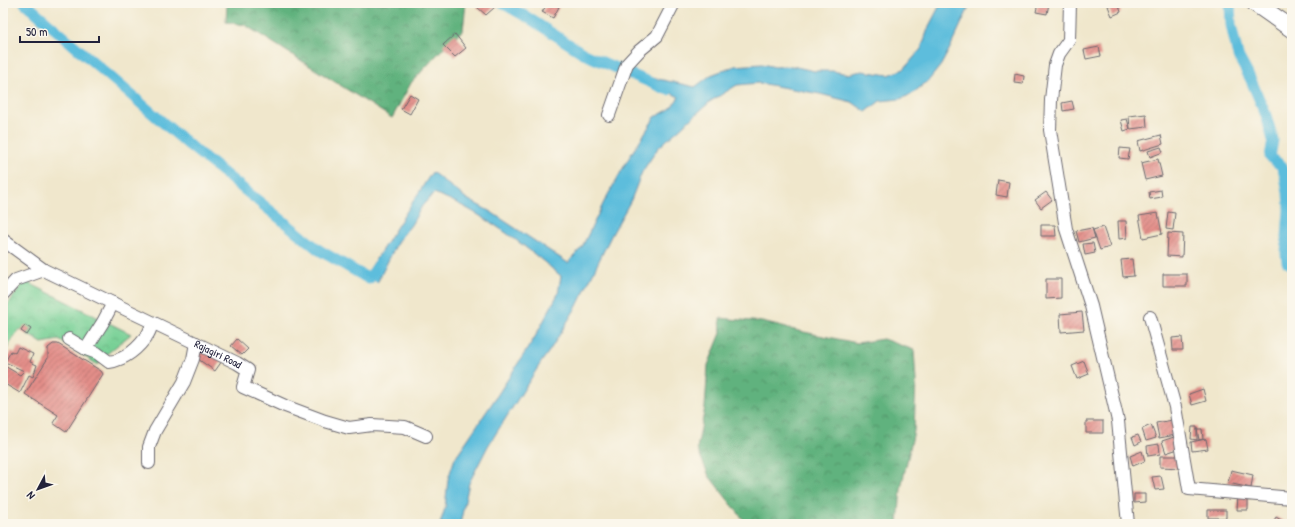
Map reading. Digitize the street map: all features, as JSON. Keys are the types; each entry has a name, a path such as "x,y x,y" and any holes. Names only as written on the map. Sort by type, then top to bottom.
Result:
{"main road":[{"path":"1255,3 1292,29"}],"street":[{"path":"609,115 627,64 639,51 657,36 674,3"},
{"path":"1070,3 1069,40 1059,54 1055,65 1050,100 1050,130 1066,229 1092,306 1118,421 1128,524"},
{"name":"Rajagiri Road","path":"3,240 44,270 196,343 248,370 243,387 285,406 349,428 372,425 405,427 426,436"},
{"path":"3,294 16,280 44,270"},
{"path":"86,349 113,303"},
{"path":"1150,317 1175,408 1189,489 1292,498"},
{"path":"69,339 86,349 98,353 109,362 116,361 129,355 148,334 153,323"},
{"path":"149,463 149,447 155,431 184,382 194,359 196,343"}],"green space":[{"path":"227,3 466,3 463,30 447,44 411,83 392,118 245,25 226,22"},
{"path":"25,281 131,334 102,358 98,365 59,340 42,343 19,329 3,355 3,311"},
{"path":"720,318 762,322 857,343 883,339 914,350 916,381 914,431 901,488 898,524 747,524 709,476 697,449 705,407 708,365 721,333"}],"water":[{"path":"941,3 971,3 941,65 929,80 912,94 900,99 880,101 866,112 852,102 820,94 759,83 737,85 711,101 658,148 642,172 631,200 611,236 577,306 488,446 469,483 460,524 440,524 445,508 448,479 455,458 535,337 558,294 561,276 517,240 501,229 468,209 434,193 422,206 411,225 398,241 377,283 371,277 369,270 432,172 467,199 491,212 568,263 582,247 605,200 630,156 655,117 670,109 679,97 638,76 695,87 711,75 735,66 762,64 775,67 792,66 814,71 832,71 848,74 862,71 889,75 904,69 921,49 929,26"}],"building":[{"path":"481,3 491,3 495,7 486,15 477,7"},
{"path":"548,3 552,3 559,7 553,18 542,12"},
{"path":"1038,3 1049,3 1047,14 1036,12"},
{"path":"1118,3 1121,12 1112,16 1108,6"},
{"path":"455,34 466,48 455,57 443,45"},
{"path":"1099,47 1101,56 1086,59 1084,50"},
{"path":"1015,74 1024,76 1023,84 1014,83"},
{"path":"410,94 418,99 410,114 401,109"},
{"path":"1072,101 1074,109 1063,111 1062,103"},
{"path":"1146,114 1147,127 1130,129 1129,116"},
{"path":"1127,119 1130,129 1124,131 1121,120"},
{"path":"1161,135 1163,144 1140,151 1138,141"},
{"path":"1161,147 1163,152 1150,157 1148,151"},
{"path":"1120,148 1130,149 1128,159 1119,158"},
{"path":"1158,159 1162,176 1145,180 1141,163"},
{"path":"998,180 1009,182 1007,197 996,195"},
{"path":"1161,190 1162,197 1150,199 1149,192"},
{"path":"1046,192 1052,200 1041,208 1035,200"},
{"path":"1168,212 1175,213 1173,230 1166,229"},
{"path":"1158,213 1162,234 1143,238 1139,216"},
{"path":"1118,221 1126,221 1127,238 1119,239"},
{"path":"1041,225 1055,225 1056,236 1041,236"},
{"path":"1103,227 1110,247 1100,250 1093,230"},
{"path":"1092,228 1095,238 1079,242 1076,231"},
{"path":"1168,233 1183,234 1182,257 1167,256"},
{"path":"1093,243 1095,253 1085,255 1083,244"},
{"path":"1132,259 1134,276 1123,277 1121,260"},
{"path":"1163,274 1187,274 1187,286 1163,286"},
{"path":"1046,279 1061,279 1061,298 1046,299"},
{"path":"1082,312 1084,330 1061,332 1060,314"},
{"path":"25,325 31,329 27,335 21,331"},
{"path":"1182,337 1183,350 1173,350 1172,338"},
{"path":"237,339 248,349 242,355 231,346"},
{"path":"53,344 58,344 101,371 103,374 66,432 53,423 58,415 25,394 48,358 48,348"},
{"path":"18,347 33,354 30,362 37,365 33,377 29,375 20,393 3,383 3,365 20,375 24,371 5,362 11,351 15,353"},
{"path":"202,347 222,361 215,371 195,357"},
{"path":"1084,361 1089,374 1077,379 1072,366"},
{"path":"1203,389 1206,401 1192,405 1189,394"},
{"path":"1173,420 1176,435 1159,438 1156,423"},
{"path":"1086,421 1103,421 1103,433 1086,433"},
{"path":"1151,425 1156,438 1146,441 1142,429"},
{"path":"1192,427 1197,427 1197,440 1191,439"},
{"path":"1197,429 1202,429 1203,439 1199,440"},
{"path":"1138,435 1141,442 1135,445 1132,437"},
{"path":"1174,437 1178,449 1166,453 1162,441"},
{"path":"1206,439 1208,449 1192,451 1191,442"},
{"path":"1159,444 1160,454 1148,456 1147,446"},
{"path":"1142,451 1145,461 1133,466 1130,456"},
{"path":"1160,456 1181,456 1181,468 1160,467"},
{"path":"1231,470 1253,475 1251,488 1228,483"},
{"path":"1161,476 1164,489 1155,490 1152,477"},
{"path":"1134,494 1145,494 1145,502 1134,503"},
{"path":"1238,496 1248,496 1248,510 1237,510"},
{"path":"1208,510 1226,510 1226,518 1208,518"},
{"path":"1276,517 1288,524 1272,524"}],"waterway":[{"path":"25,3 189,145 319,250 369,279 379,264"},
{"path":"502,3 527,17 586,55 668,90"},
{"path":"1230,3 1231,25 1238,56 1250,78 1266,115 1273,140 1270,157 1282,166 1285,176 1289,209 1286,253 1287,262 1292,265"}]}
